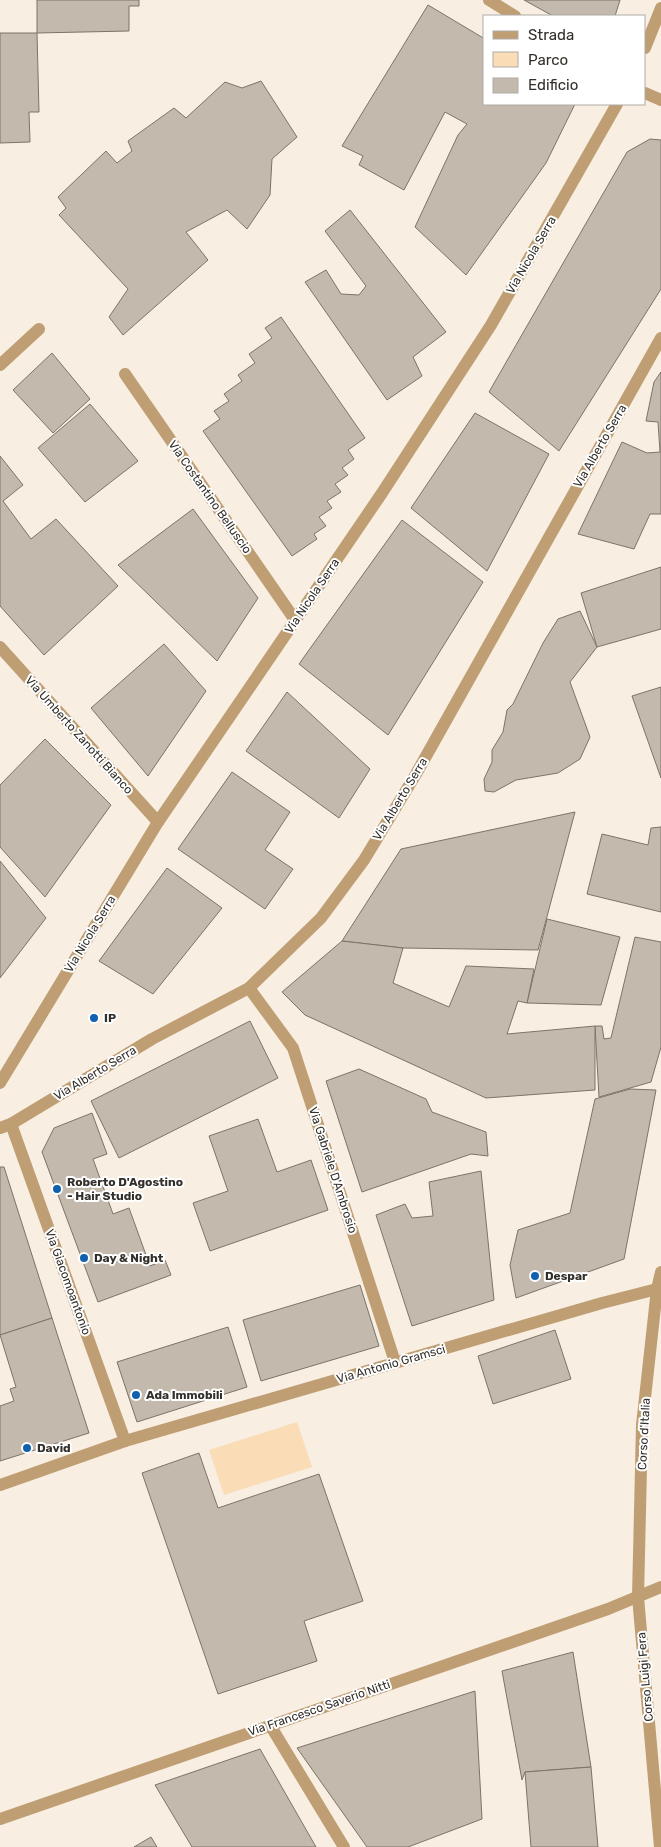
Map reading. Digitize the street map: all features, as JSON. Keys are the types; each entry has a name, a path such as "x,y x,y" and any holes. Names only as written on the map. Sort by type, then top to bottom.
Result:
{"street":[{"path":"489,0 513,15"},
{"path":"646,46 661,8"},
{"path":"646,93 661,100"},
{"name":"Via Nicola Serra","path":"0,1083 158,822 382,493 491,326 616,105"},
{"path":"0,365 40,329"},
{"name":"Via Alberto Serra","path":"5,1126 152,1039 249,988 321,918 364,860 416,774 661,338"},
{"name":"Via Costantino Belluscio","path":"125,374 295,620"},
{"name":"Via Umberto Zanotti Bianco","path":"0,647 158,822"},
{"name":"Via Gabriele D'Ambrosio","path":"249,988 293,1048 395,1362"},
{"path":"0,1060 9,1070"},
{"name":"Via Giacomoantonio","path":"5,1126 125,1441"},
{"name":"Corso d'Italia","path":"638,1597 642,1425 657,1289 661,1272"},
{"name":"Via Antonio Gramsci","path":"0,1484 125,1441 592,1305 657,1289"},
{"name":"Via Francesco Saverio Nitti","path":"0,1819 638,1597 661,1587"},
{"name":"Corso Luigi Fera","path":"638,1597 660,1847"},
{"path":"270,1725 344,1847"}],"green space":[{"path":"297,1422 312,1467 224,1495 209,1450"}],"building":[{"path":"37,0 139,0 139,6 129,6 129,31 37,33"},
{"path":"524,0 620,0 615,15 551,15"},
{"path":"428,5 483,38 483,105 575,105 546,163 466,275 415,227 458,135 467,124 445,112 404,190 359,165 363,156 342,146"},
{"path":"0,33 37,33 39,112 29,112 30,142 0,143"},
{"path":"261,81 297,137 272,159 270,195 247,229 227,210 186,232 208,260 123,335 109,317 128,289 59,215 66,208 58,197 106,151 117,163 132,151 128,141 174,108 186,118 225,82 242,88"},
{"path":"650,139 661,140 661,289 559,451 489,392 627,152"},
{"path":"350,210 446,332 413,357 422,376 387,400 305,282 326,270 341,294 359,295 366,286 325,231"},
{"path":"281,317 365,438 348,450 354,459 342,468 348,475 335,484 341,492 327,501 332,508 319,517 326,526 314,534 317,539 292,556 203,431 220,419 214,411 229,401 224,394 242,381 238,375 255,363 249,354 272,338 265,328"},
{"path":"52,353 90,399 53,433 13,390"},
{"path":"661,372 661,514 650,514 634,549 578,534 622,442 647,453 660,452 658,422 646,421 654,382"},
{"path":"90,404 138,461 85,502 38,448"},
{"path":"475,413 549,454 487,571 411,508"},
{"path":"0,456 23,485 3,501 31,539 56,519 118,586 44,655 0,606"},
{"path":"193,509 258,598 217,661 118,565"},
{"path":"402,520 483,582 388,735 299,664"},
{"path":"661,567 661,629 597,647 581,593"},
{"path":"580,611 597,647 570,682 590,737 580,759 558,773 516,780 494,792 485,791 484,779 492,762 492,750 503,732 507,710 513,704 543,643 558,619"},
{"path":"164,644 206,691 148,776 91,708"},
{"path":"661,687 661,778 632,696"},
{"path":"287,692 370,769 339,818 246,751"},
{"path":"45,739 111,805 45,897 0,847 0,785"},
{"path":"232,772 290,812 265,850 293,869 265,909 178,849"},
{"path":"575,812 538,950 403,948 342,941 401,849"},
{"path":"661,827 661,912 587,894 602,834 648,845 651,828"},
{"path":"0,861 46,918 0,978"},
{"path":"167,868 222,908 153,994 99,961"},
{"path":"547,919 620,937 601,1005 527,1003"},
{"path":"635,937 661,942 661,1047 651,1082 599,1097 595,1026 602,1026 604,1039 611,1038"},
{"path":"342,941 403,948 393,983 449,1007 466,966 534,969 527,1003 518,1001 507,1034 595,1026 595,1090 486,1098 305,1015 282,992"},
{"path":"250,1021 278,1078 119,1158 91,1101"},
{"path":"359,1069 426,1099 432,1112 486,1132 488,1156 471,1154 362,1192 326,1081"},
{"path":"630,1089 656,1090 624,1259 516,1298 510,1265 518,1230 570,1213 595,1099"},
{"path":"92,1113 107,1154 93,1159 113,1214 129,1208 150,1266 165,1260 171,1275 98,1302 42,1152 54,1128"},
{"path":"258,1119 277,1172 311,1160 328,1210 210,1251 193,1203 228,1191 209,1136"},
{"path":"0,1167 4,1167 52,1318 0,1335"},
{"path":"481,1171 494,1300 412,1326 376,1215 405,1204 412,1218 433,1216 429,1182"},
{"path":"360,1285 379,1346 261,1381 243,1320"},
{"path":"52,1318 89,1433 0,1461 0,1406 14,1401 10,1389 16,1387 0,1335"},
{"path":"228,1327 247,1387 137,1422 117,1362"},
{"path":"555,1330 571,1379 493,1404 478,1356"},
{"path":"199,1453 218,1508 319,1474 363,1601 304,1621 317,1661 218,1694 142,1473"},
{"path":"573,1652 591,1767 525,1772 522,1780 502,1671"},
{"path":"475,1691 482,1819 408,1847 367,1847 297,1748"},
{"path":"260,1749 316,1847 192,1847 155,1785"},
{"path":"591,1767 598,1847 531,1847 525,1772"},
{"path":"151,1837 157,1847 134,1847"}],"place":[{"name":"IP","path":"94,1018"},
{"name":"Roberto D'Agostino - Hair Studio","path":"57,1189"},
{"name":"Day & Night","path":"84,1258"},
{"name":"Despar","path":"535,1276"},
{"name":"Ada Immobili","path":"136,1395"},
{"name":"David","path":"27,1448"}]}
